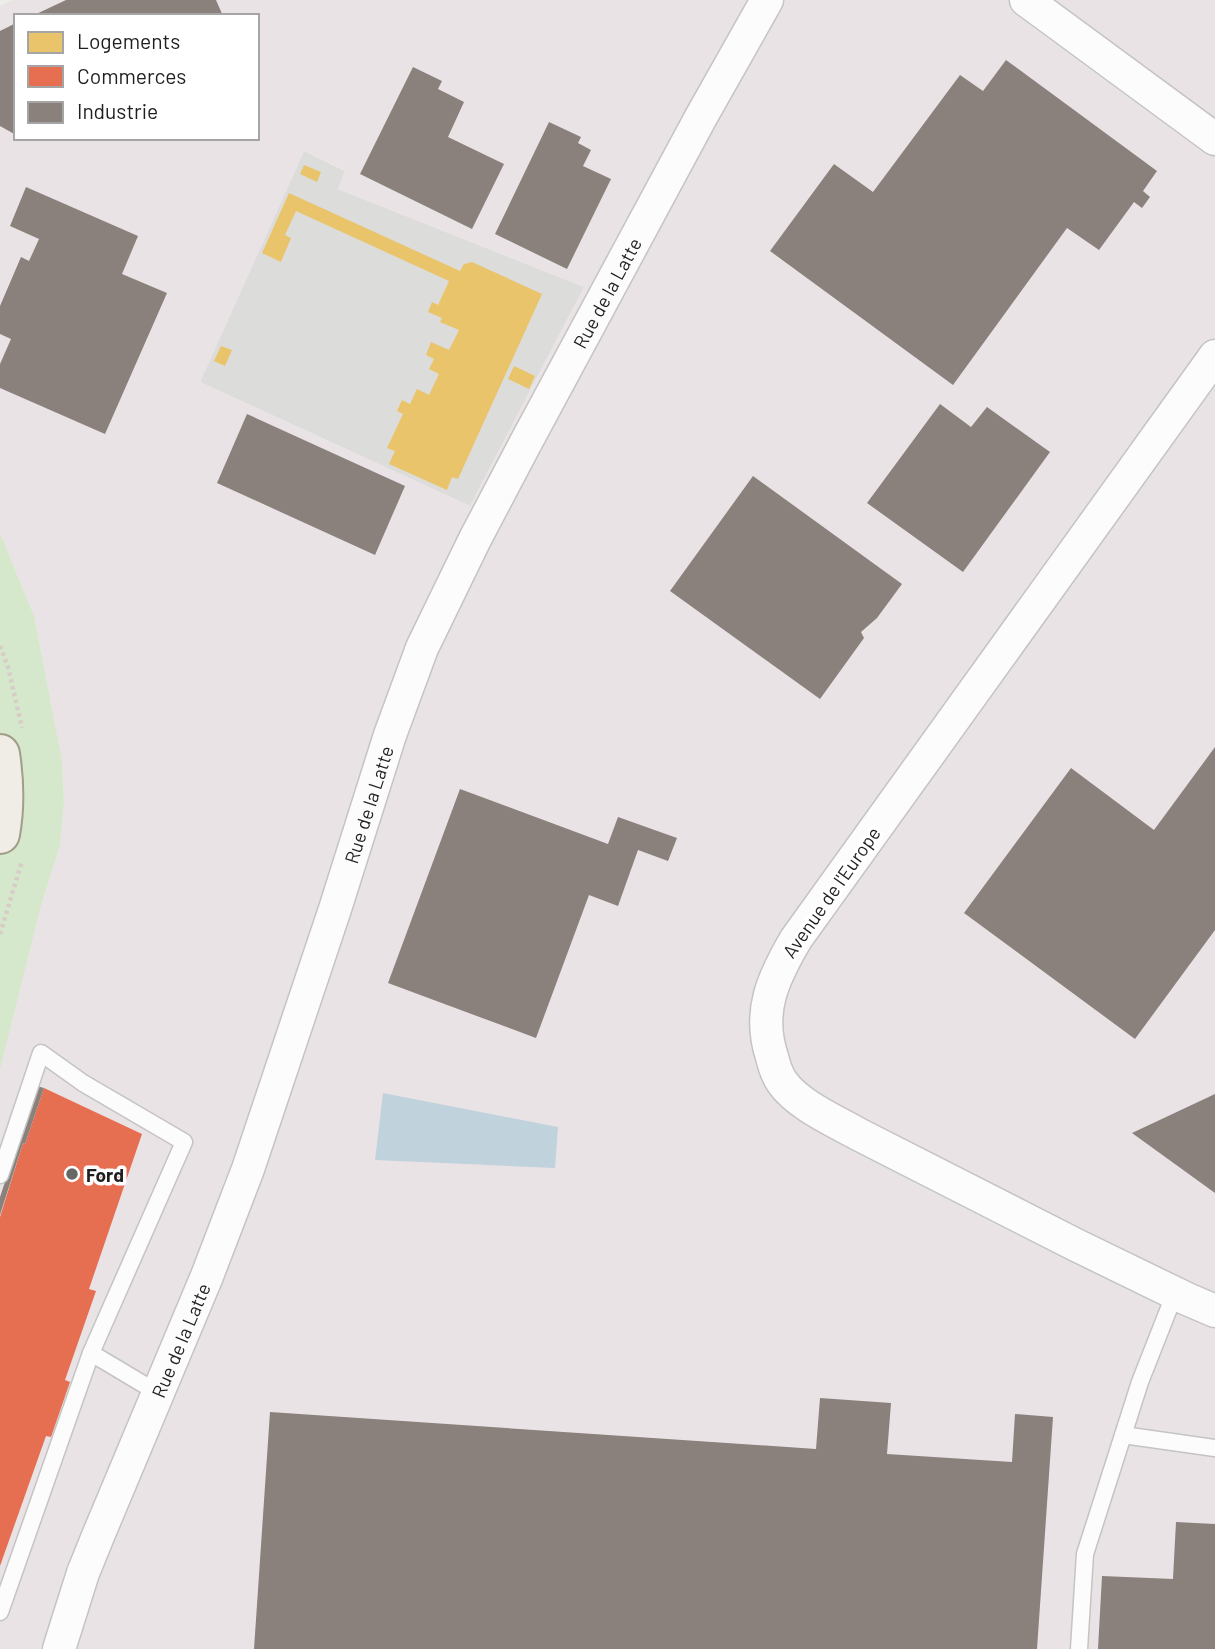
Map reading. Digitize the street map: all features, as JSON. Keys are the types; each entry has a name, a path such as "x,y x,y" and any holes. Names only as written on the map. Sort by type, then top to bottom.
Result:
{"main road":[{"path":"0,754 3,802 0,834"}],"street":[{"name":"Rue de la Latte","path":"59,1649 83,1573 207,1276 248,1169 390,735 422,648 525,444 767,0"},
{"path":"1026,0 1215,139"},
{"name":"Avenue de l'Europe","path":"1215,356 796,939 774,979 765,1022 775,1067 783,1083 799,1099 867,1139 1215,1311"}],"lane":[{"path":"0,1175 41,1053 83,1083 184,1142 91,1353 0,1612"},
{"path":"1079,1649 1085,1554 1140,1382 1175,1293"},
{"path":"91,1353 158,1393"},
{"path":"1123,1435 1215,1448"}],"shaded area":[{"path":"13,0 1215,0 1215,1649 0,1649 0,1070 41,906 60,845 64,803 62,760 34,616 0,533 0,6","holes":["304,151 345,170 338,189 584,287 470,506 200,382"]},
{"path":"304,151 345,171 338,189 584,287 470,506 200,382"}],"green space":[{"path":"0,533 34,616 62,760 64,803 60,845 41,906 0,1070"}],"water":[{"path":"383,1093 558,1127 555,1168 375,1160"}],"building: Logements":[{"path":"304,165 321,172 317,182 300,174"},
{"path":"289,193 460,271 464,264 472,262 542,294 458,479 452,477 447,490 389,464 395,451 387,448 403,414 397,411 402,400 410,404 417,389 429,395 439,374 429,369 434,359 426,355 431,342 449,350 459,330 440,322 442,318 428,312 432,302 438,305 449,281 296,211 285,235 291,238 281,262 262,253"},
{"path":"221,346 232,350 225,366 214,361"},
{"path":"514,366 535,376 529,389 508,379"}],"building: Commerces":[{"path":"44,1088 142,1134 89,1289 96,1291 65,1380 70,1382 51,1437 46,1436 0,1566 0,1217 23,1143 25,1144"}],"building: Industrie":[{"path":"66,0 216,0 222,14 36,14"},
{"path":"14,24 14,134 0,126 0,31"},
{"path":"1006,60 1157,171 1143,191 1150,197 1142,208 1134,202 1099,250 1067,228 953,385 770,251 834,164 873,192 960,75 983,91"},
{"path":"413,67 442,81 438,89 464,102 448,137 504,164 472,229 360,174"},
{"path":"549,122 581,137 578,143 591,150 583,166 611,179 567,269 495,234"},
{"path":"26,187 138,236 122,274 167,293 105,434 0,388 0,364 11,339 0,334 0,306 21,257 29,261 39,239 10,226"},
{"path":"940,404 971,427 987,407 1050,452 963,572 867,503"},
{"path":"247,414 405,486 375,555 217,483"},
{"path":"753,476 902,584 877,618 861,632 864,638 820,699 670,591"},
{"path":"1215,747 1215,930 1135,1039 964,913 1071,768 1154,830"},
{"path":"460,789 608,844 618,817 677,838 668,861 638,850 618,906 589,895 536,1038 388,983"},
{"path":"37,1086 44,1088 0,1215 0,1197"},
{"path":"1215,1094 1215,1193 1132,1133"},
{"path":"820,1398 891,1403 887,1454 1012,1462 1015,1414 1053,1417 1037,1649 254,1649 270,1412 816,1449"},
{"path":"1176,1522 1215,1524 1215,1649 1098,1649 1102,1576 1173,1579"}],"place":[{"name":"Ford","path":"72,1174"}]}
